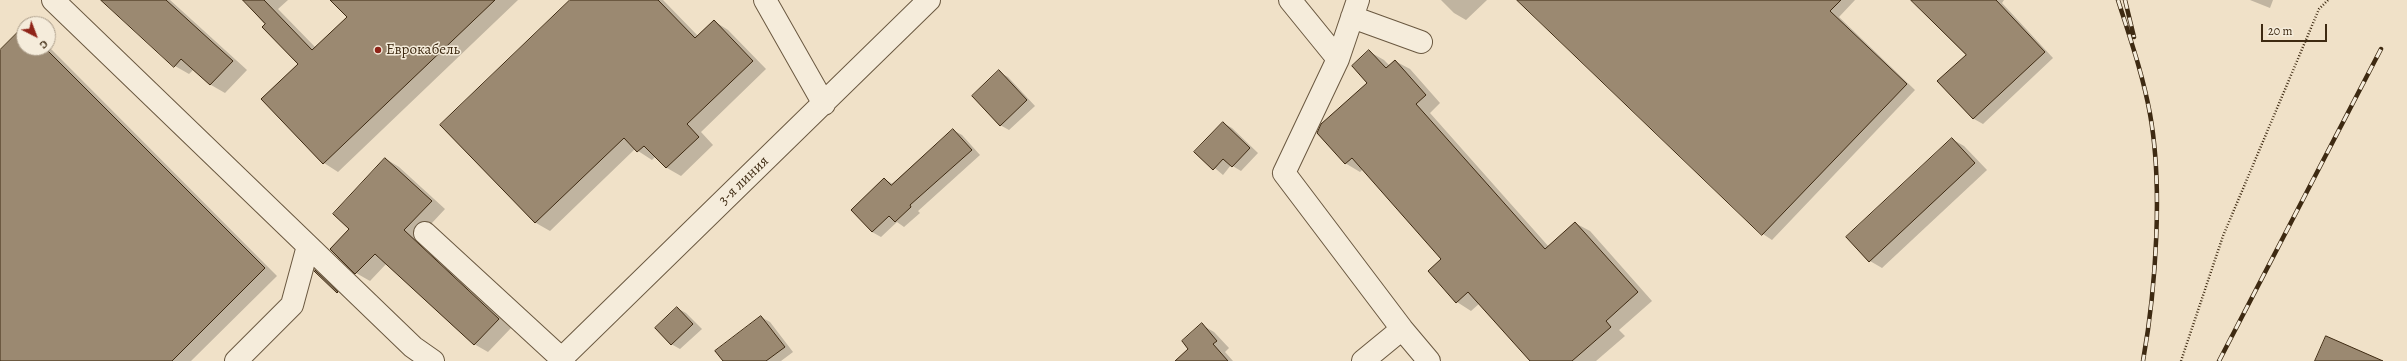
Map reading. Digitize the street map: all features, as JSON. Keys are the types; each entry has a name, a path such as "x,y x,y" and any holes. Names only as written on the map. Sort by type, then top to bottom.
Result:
{"street":[{"path":"53,0 413,347 433,361"},
{"path":"765,0 824,104"},
{"name":"3-я линия","path":"560,360 929,0"},
{"path":"1290,0 1338,59"},
{"path":"1421,42 1355,9 1338,59 1284,173 1428,361"},
{"path":"425,233 560,360"},
{"path":"236,361 292,305 308,246"},
{"path":"1363,361 1402,329"}],"path":[{"path":"2181,361 2223,236 2319,9 2328,0"}],"building":[{"path":"101,0 166,0 233,61 210,85 181,59 174,67"},
{"name":"Еврокабель","path":"243,0 264,0 312,50 347,17 330,0 495,0 323,164 261,99 298,64 262,27 265,24"},
{"path":"570,0 658,0 695,38 714,20 753,61 687,124 699,137 666,168 644,146 637,152 624,138 535,223 440,125"},
{"path":"1517,0 1841,0 1830,11 1907,84 1762,235"},
{"path":"1911,0 1996,0 2045,52 1973,119 1937,81 1966,55"},
{"path":"16,34 16,56 53,56 265,268 172,361 0,361 0,50"},
{"path":"1369,50 1386,68 1395,60 1426,95 1416,104 1545,249 1575,222 1638,292 1606,321 1611,327 1572,361 1530,361 1468,292 1456,303 1428,271 1441,259 1352,158 1345,164 1317,133 1321,124 1367,83 1352,66"},
{"path":"999,70 1027,100 1000,126 972,96"},
{"path":"1223,122 1250,148 1232,167 1223,159 1213,170 1194,152"},
{"path":"953,129 972,150 910,205 911,207 895,222 889,216 872,232 851,210 884,178 891,185"},
{"path":"1952,138 1975,163 1869,262 1846,237"},
{"path":"385,158 432,201 404,230 499,319 474,345 375,254 355,274 330,249 349,229 333,214"},
{"path":"315,270 338,292 337,293 314,271"},
{"path":"677,307 693,324 671,345 655,328"},
{"path":"761,316 785,347 766,361 723,361 715,351"},
{"path":"1202,323 1217,341 1213,344 1228,361 1175,361 1188,349 1182,341"},
{"path":"2326,336 2383,361 2315,361"}],"railway":[{"path":"2118,0 2144,85 2154,142 2157,205 2156,237 2148,332 2143,361"},
{"path":"2125,0 2134,37"},
{"path":"2219,361 2381,49"}],"place":[{"name":"Еврокабель","path":"378,50"}]}
